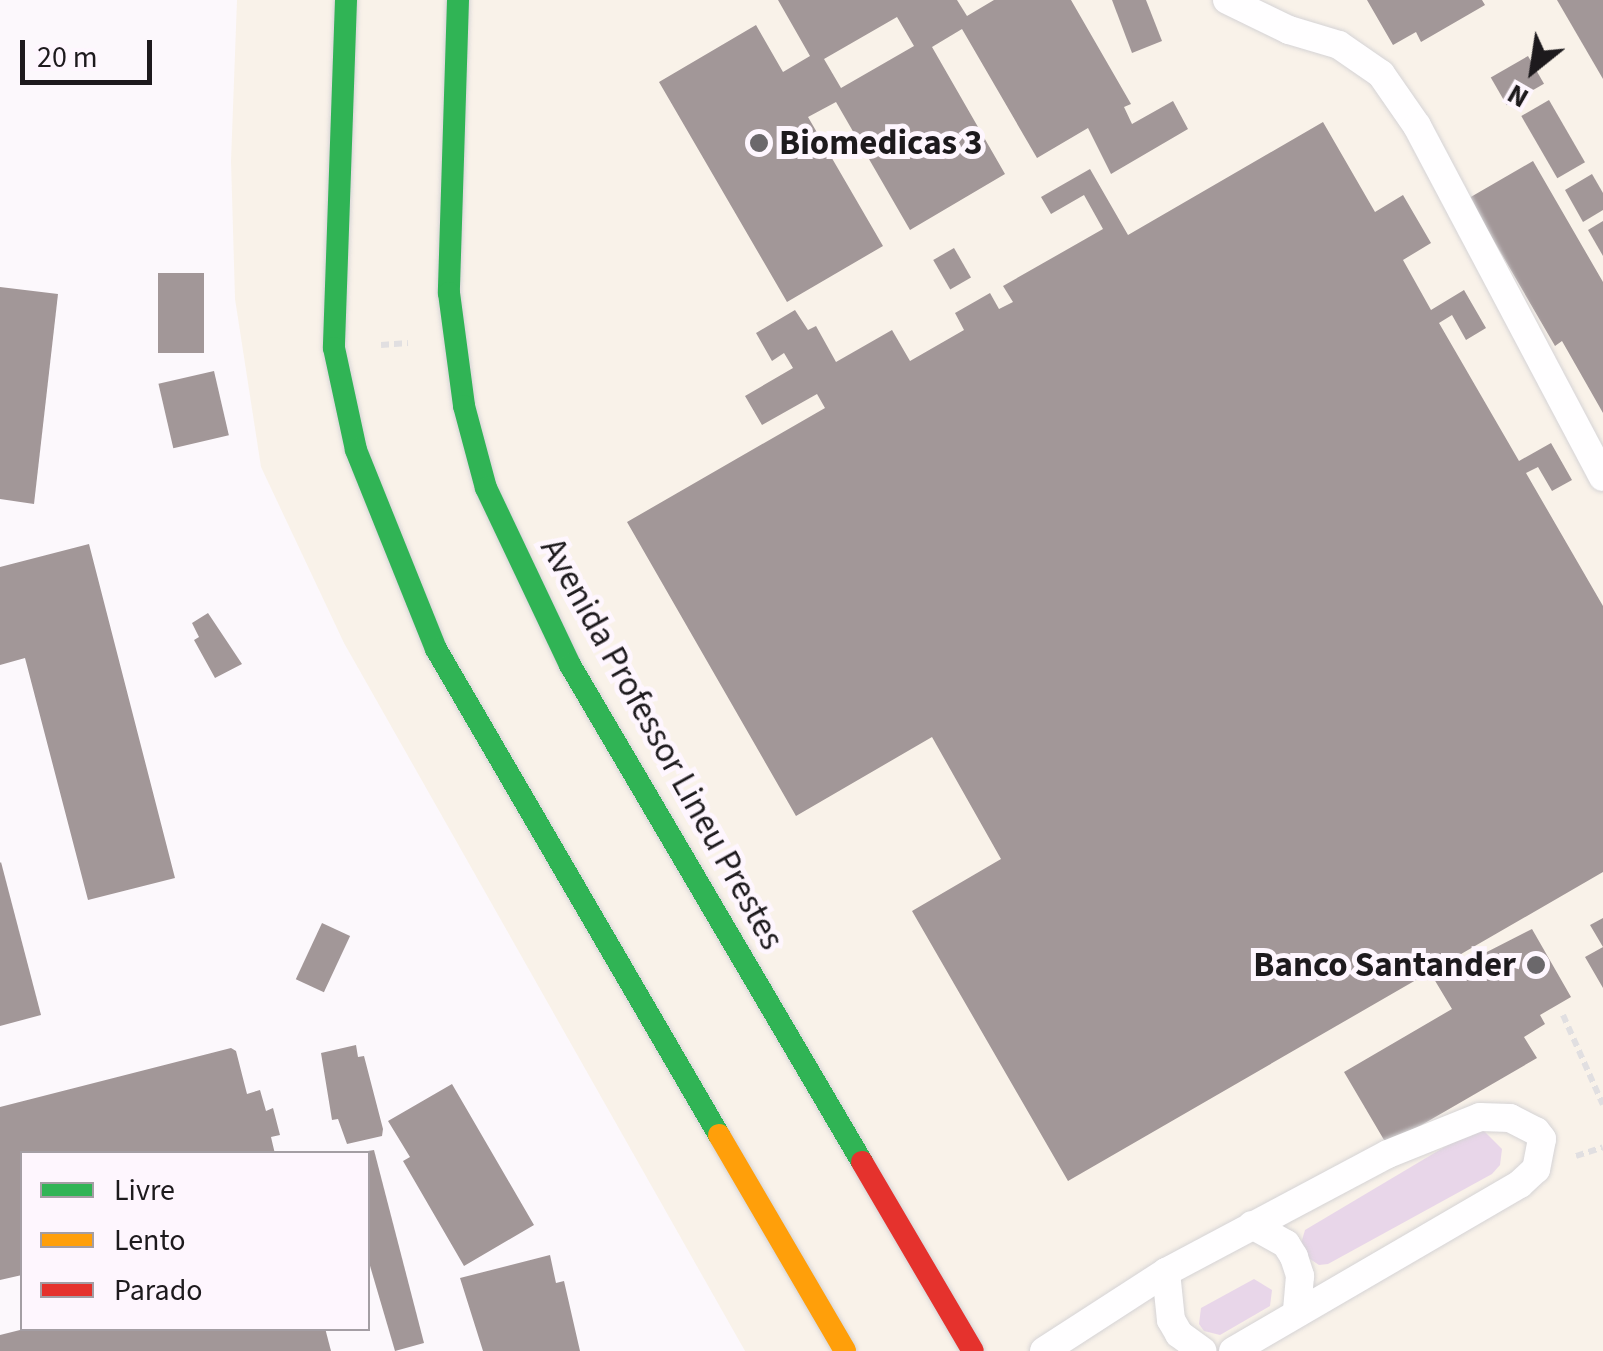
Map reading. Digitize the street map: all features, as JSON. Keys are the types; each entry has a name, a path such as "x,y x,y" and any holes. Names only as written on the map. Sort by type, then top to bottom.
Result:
{"street":[{"path":"346,0 334,348 356,450 436,649 845,1351"},
{"name":"Avenida Professor Lineu Prestes","path":"458,0 449,294 464,406 486,488 570,665 974,1351"}],"lane":[{"path":"1228,0 1289,30 1338,45 1382,74 1417,126 1603,476"},
{"path":"1044,1351 1166,1272 1388,1154 1480,1117 1524,1123 1542,1139 1536,1169 1520,1184 1232,1351"},
{"path":"1252,1224 1286,1244 1294,1257 1300,1276 1297,1313"},
{"path":"1166,1272 1171,1320 1179,1334 1202,1351"}],"path":[{"path":"334,348 454,340"},
{"path":"1563,1015 1603,1105"}],"shaded area":[{"path":"237,0 1603,0 1603,1351 745,1351 344,643 261,467 235,299 231,161"},
{"path":"1484,1131 1502,1149 1500,1165 1492,1174 1328,1264 1319,1265 1304,1255 1300,1247 1305,1230 1468,1133"},
{"path":"1254,1279 1272,1290 1270,1306 1220,1335 1204,1331 1199,1324 1201,1308"}],"building":[{"name":"Biomedicas 3","path":"778,0 957,0 967,16 994,0 1071,0 1131,104 1124,107 1132,124 1173,101 1188,129 1111,174 1088,128 1037,158 962,29 932,47 1005,174 910,230 836,102 808,117 883,246 787,302 659,82 756,25 783,72 810,56","holes":["897,17 914,46 841,88 824,59"]},
{"path":"1112,0 1146,0 1162,41 1132,53"},
{"path":"1367,0 1482,0 1485,5 1421,42 1416,32 1393,45"},
{"path":"1557,0 1603,0 1603,79"},
{"path":"1528,56 1544,84 1507,105 1491,78"},
{"path":"1549,100 1585,162 1557,178 1521,116"},
{"path":"1323,122 1375,212 1403,195 1431,243 1403,260 1431,310 1464,290 1486,328 1466,340 1452,315 1439,323 1519,461 1551,443 1572,480 1552,491 1538,467 1526,473 1603,606 1603,872 1068,1181 912,911 1001,859 932,737 796,816 627,522 825,408 817,394 762,425 745,396 793,368 784,353 772,361 756,333 795,310 808,330 816,326 836,362 892,330 910,361 964,330 955,313 990,293 999,309 1013,302 1003,286 1103,229 1084,195 1051,214 1041,197 1090,169 1128,235"},
{"path":"1533,161 1603,282 1603,413 1562,341 1555,346 1469,198"},
{"path":"1592,174 1603,193 1603,210 1583,222 1565,190"},
{"path":"1603,221 1603,256 1588,230"},
{"path":"954,248 971,277 950,289 933,260"},
{"path":"158,273 204,273 204,353 158,353"},
{"path":"0,287 58,294 34,504 0,499"},
{"path":"214,371 229,435 173,448 158,384"},
{"path":"89,544 175,878 88,900 25,658 0,665 0,567"},
{"path":"208,613 242,664 215,678 194,640 199,637 192,623"},
{"path":"0,863 41,1015 0,1026"},
{"path":"1603,918 1603,947 1590,925"},
{"path":"322,923 350,936 324,992 296,979"},
{"path":"1532,929 1571,997 1540,1015 1545,1024 1524,1037 1537,1058 1387,1145 1344,1072 1452,1009 1434,979"},
{"path":"1603,947 1603,988 1585,957"},
{"path":"356,1045 358,1057 364,1056 383,1129 382,1136 347,1144 338,1119 332,1120 321,1053"},
{"path":"231,1048 236,1051 247,1094 260,1090 266,1111 273,1108 280,1135 271,1137 274,1151 20,1151 20,1275 0,1280 0,1107"},
{"path":"452,1084 534,1225 464,1266 403,1161 410,1157 388,1121"},
{"path":"374,1150 424,1343 395,1351 370,1266 368,1151"},
{"path":"550,1255 556,1283 564,1281 580,1351 483,1351 460,1278"},
{"path":"20,1330 326,1331 331,1351 0,1351 0,1335"}],"traffic: fast":[{"path":"346,0 334,348 356,450 436,649 719,1135"},
{"path":"458,0 449,293 464,406 486,488 570,665 862,1162"}],"traffic: slow":[{"path":"719,1135 845,1351"}],"traffic: jam":[{"path":"862,1162 973,1351"}],"place":[{"name":"Biomedicas 3","path":"759,143"},
{"name":"Banco Santander","path":"1536,965"}]}
